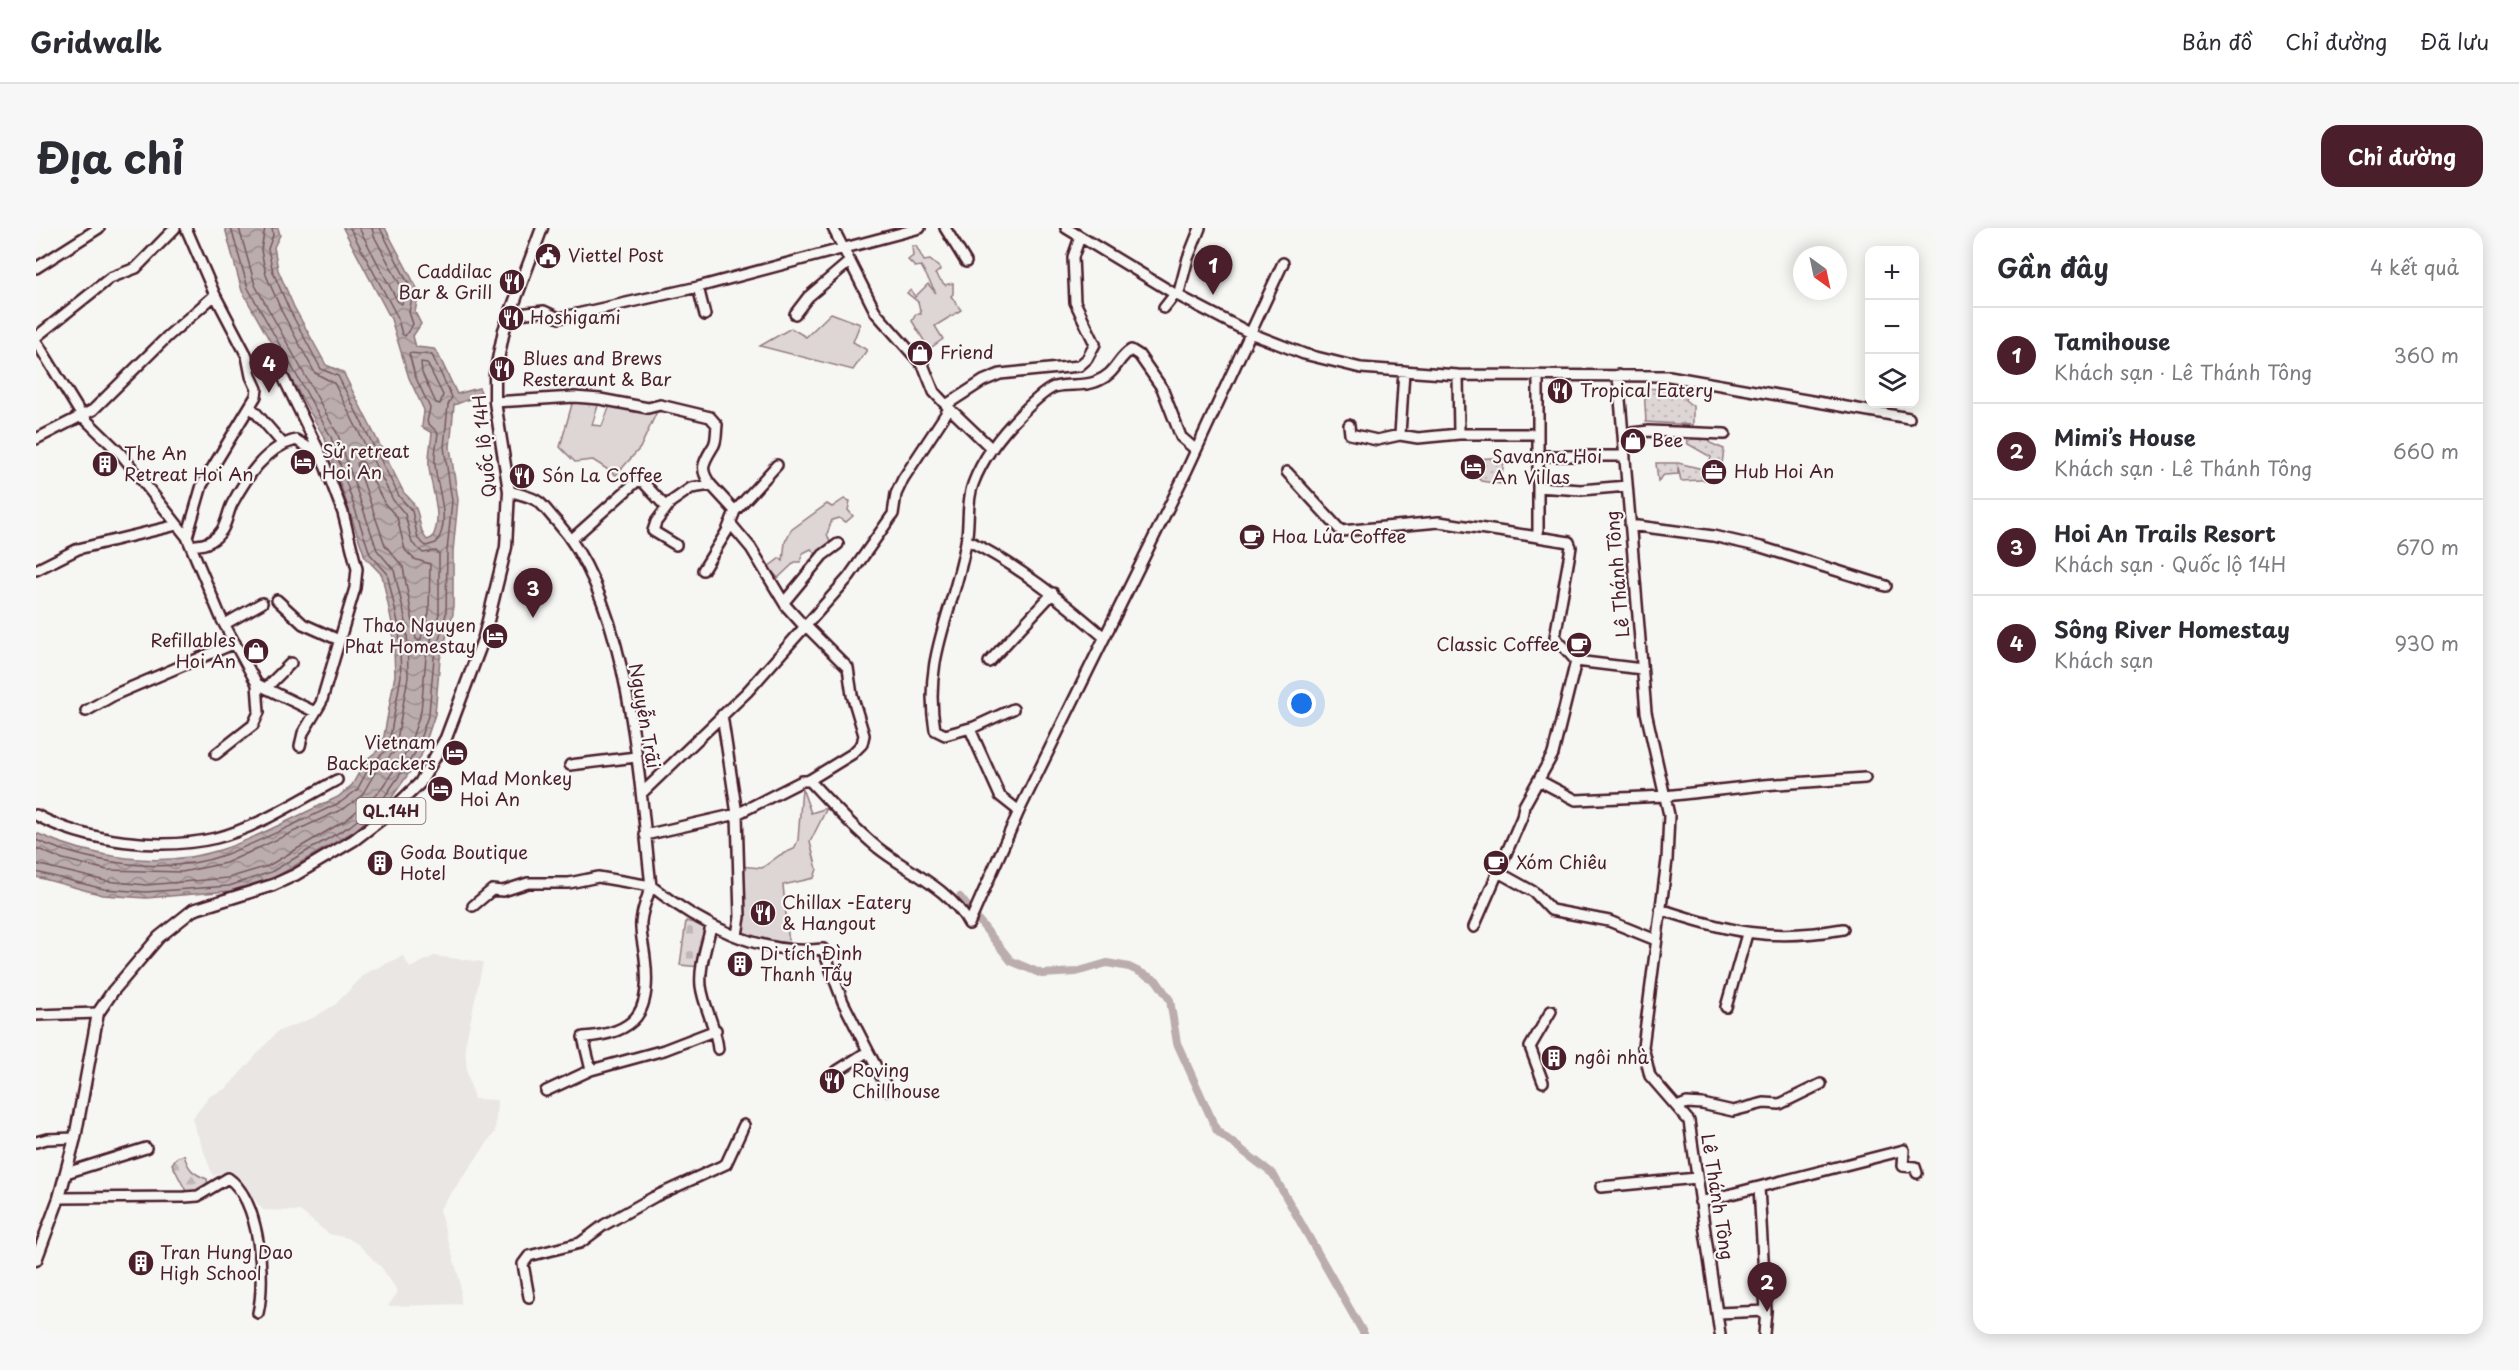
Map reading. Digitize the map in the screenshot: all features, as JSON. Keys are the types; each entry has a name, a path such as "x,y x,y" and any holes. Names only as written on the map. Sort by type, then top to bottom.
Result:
{"main road":[{"name":"Quốc lộ 14H","path":"36,1260 60,1198 75,1138 98,1013 112,991 159,937 193,910 273,885 295,875 354,840 388,814 420,783 446,738 484,638 506,547 509,491 495,402 495,374 510,315 542,228"}],"street":[{"path":"36,268 99,228"},
{"path":"175,228 136,268 110,278 36,339 82,416 121,454 189,541 225,624 262,686 315,711"},
{"path":"186,228 215,295 247,356 251,376 257,388 250,406 202,485 189,541"},
{"path":"833,228 876,313 924,368 934,392 992,449"},
{"path":"510,315 544,311 559,318 698,287 920,228"},
{"path":"945,228 966,262"},
{"path":"1066,228 1176,295 1250,333 1304,354 1361,368 1458,375 1618,375 1695,380 1909,418"},
{"path":"1164,308 1176,295 1200,228"},
{"path":"642,793 747,692 849,578 893,514 903,479 947,407 983,381 1000,374 1079,366 1087,360 1095,345 1077,308 1072,257 1080,237"},
{"path":"795,314 808,297 849,262"},
{"path":"809,780 849,823 879,849 952,901 969,924 1019,810 1196,450 1283,263"},
{"path":"698,287 705,315"},
{"path":"36,439 93,410 168,336 215,295"},
{"path":"1014,709 970,729 945,735 935,730 932,695 933,670 939,639 967,540 971,491 992,449 1024,411 1054,387 1094,382 1113,373 1131,350 1139,355 1162,388 1181,437 1196,450"},
{"path":"1400,435 1404,371"},
{"path":"1458,375 1459,434"},
{"path":"1538,375 1538,537"},
{"name":"Lê Thánh Tông","path":"1618,375 1646,712 1670,815 1643,1047 1650,1076 1689,1121 1720,1334"},
{"path":"283,377 321,456 343,513 357,569 355,588 321,703 303,733 300,746"},
{"path":"495,402 600,399 648,408 660,405 710,417 717,425 716,437 702,467 703,474 735,511"},
{"path":"250,406 283,444"},
{"path":"1349,425 1350,435 1377,440 1400,435 1418,438 1459,434 1538,434"},
{"path":"1623,434 1649,431 1725,434"},
{"path":"189,541 201,546 214,539 223,530 231,506 251,472 283,444 296,440 305,443 321,456"},
{"path":"1538,456 1624,456"},
{"path":"703,570 735,511 777,465"},
{"path":"1287,472 1341,531 1439,522 1569,542 1571,547 1555,637 1576,661 1642,669"},
{"path":"572,539 637,481 643,482 658,499 668,506"},
{"path":"676,545 653,531 656,522 668,506 691,488 711,485"},
{"path":"1538,487 1581,490 1627,486"},
{"name":"Nguyễn Trãi","path":"509,491 538,502 572,539 603,598 622,676 636,757 642,793 651,886"},
{"path":"645,835 737,814 809,780 852,754 862,744 864,735 852,695 848,668 804,626 751,548 730,523"},
{"path":"36,570 78,549 177,525"},
{"path":"1630,525 1713,536 1761,547 1886,586"},
{"path":"967,540 996,554 1053,593 1104,637"},
{"path":"785,601 823,555 838,544"},
{"path":"989,662 1053,593"},
{"path":"277,600 303,624 339,640"},
{"path":"225,624 262,603"},
{"path":"86,711 120,692 235,643"},
{"path":"1474,927 1522,817 1524,806 1553,754 1576,661"},
{"path":"216,754 253,725 259,712 262,686 291,663"},
{"path":"722,716 737,814 740,917 737,936"},
{"path":"970,729 1000,796 1019,810"},
{"path":"570,765 636,757"},
{"path":"1540,781 1576,800 1665,796 1763,785 1865,778"},
{"path":"36,815 117,842 184,842 216,838 250,825 337,780"},
{"path":"1498,872 1534,892 1551,910 1609,921 1656,940"},
{"path":"473,906 492,890 503,891 528,883 569,883 598,877 651,886 711,926 737,936 786,949 823,949 867,1052 888,1090"},
{"path":"591,1070 583,1037 621,1031 629,1027 635,1020 643,1002 646,973 640,924 651,886"},
{"path":"1660,909 1710,926 1747,934 1810,935 1843,929"},
{"path":"711,926 701,973 702,988 717,1030 718,1049"},
{"path":"1726,1007 1747,934"},
{"path":"1543,1082 1530,1047 1551,1011"},
{"path":"36,1015 98,1013"},
{"path":"546,1091 591,1070 664,1050 717,1030"},
{"path":"837,1071 867,1052"},
{"path":"1677,1107 1687,1103 1702,1104 1733,1111 1764,1103 1780,1104 1821,1084"},
{"path":"530,1297 523,1264 529,1256 580,1243 604,1225 654,1197 726,1164 744,1125"},
{"path":"36,1142 47,1138 75,1138"},
{"path":"66,1173 146,1148"},
{"path":"1700,1202 1904,1150 1903,1166 1915,1167 1917,1173"},
{"path":"60,1198 198,1196 228,1178 239,1189 246,1201 256,1237 263,1278 258,1313"},
{"path":"1601,1187 1697,1178"},
{"path":"1759,1187 1766,1311 1764,1334"},
{"path":"1718,1313 1766,1311"}],"shaded area":[{"path":"403,956 410,968 434,956 483,962 465,1046 467,1073 474,1099 497,1100 495,1132 439,1210 460,1281 461,1304 388,1306 398,1292 382,1268 359,1245 348,1238 329,1234 300,1211 263,1210 231,1170 213,1176 192,1119 210,1096 226,1089 277,1032 313,1018 336,1004 366,973"}],"green space":[{"path":"912,246 916,246 924,261 930,260 941,269 935,274 945,285 953,283 951,296 961,310 935,326 943,339 929,349 912,321 916,314 921,314 918,302 907,293 911,290 915,297 928,284 936,293 921,266 915,267 908,260 913,256"},
{"path":"831,313 860,324 853,342 867,350 853,370 760,346 791,328 806,337"},
{"path":"1644,388 1678,390 1688,388 1685,400 1693,406 1693,425 1646,422"},
{"path":"574,397 600,399 592,425 602,426 612,400 660,405 640,448 616,475 593,460 575,462 560,447"},
{"path":"1684,432 1707,436 1710,443 1724,449 1720,479 1681,481 1678,467 1678,474 1664,475 1658,481 1656,463 1678,463 1707,470 1711,457 1688,444"},
{"path":"1505,457 1500,484 1481,481 1477,477 1477,459"},
{"path":"844,499 850,501 848,510 853,516 846,522 839,518 832,520 827,534 832,547 814,567 809,561 816,554 811,549 803,553 800,562 795,562 778,578 768,567 780,558 783,561 785,542 791,530 827,504 832,507"},
{"path":"802,788 811,813 827,808 810,842 817,869 814,878 783,885 789,944 739,934 738,866 762,868 780,855 794,849 798,840"},
{"path":"686,921 708,927 701,967 680,965"},
{"path":"184,1155 192,1170 207,1179 208,1187 199,1194 186,1191 172,1164 176,1158"}],"water":[{"path":"225,228 278,228 280,235 274,247 278,270 294,307 326,365 343,372 404,493 415,506 421,530 427,540 432,538 437,522 429,467 432,433 422,427 424,410 409,378 391,319 343,228 385,228 419,292 415,312 421,324 413,336 416,347 434,349 437,352 457,394 479,388 482,394 454,405 450,447 458,500 453,551 453,614 440,659 435,714 421,756 388,803 354,831 274,878 230,891 146,898 103,895 36,877 36,833 80,849 126,858 150,860 197,856 249,839 338,797 352,785 366,760 382,747 395,675 393,628 382,575 365,557 325,439 242,291"}],"waterway":[{"path":"960,897 1011,961 1042,974 1076,972 1107,963 1129,967 1156,980 1170,1000 1177,1043 1217,1131 1273,1174 1364,1334"}],"place":[{"name":"Viettel Post","path":"548,256"},
{"name":"Caddilac Bar & Grill","path":"512,282"},
{"name":"Tamihouse","path":"1213,295"},
{"name":"Hoshigami","path":"511,318"},
{"name":"Friend","path":"920,353"},
{"name":"Blues and Brews Resteraunt & Bar","path":"502,369"},
{"name":"Tropical Eatery","path":"1560,391"},
{"name":"Sông River Homestay","path":"269,393"},
{"name":"Bee","path":"1633,441"},
{"name":"Sử retreat Hoi An","path":"303,462"},
{"name":"The An Retreat Hoi An","path":"105,464"},
{"name":"Savanna Hoi An Villas","path":"1473,467"},
{"name":"Hub Hoi An","path":"1714,472"},
{"name":"Són La Coffee","path":"522,476"},
{"name":"Hoa Lúa Coffee","path":"1252,537"},
{"name":"Hoi An Trails Resort","path":"533,618"},
{"name":"Thao Nguyen Phat Homestay","path":"495,636"},
{"name":"Classic Coffee","path":"1579,645"},
{"name":"Refillables Hoi An","path":"256,651"},
{"name":"Vietnam Backpackers","path":"455,753"},
{"name":"Mad Monkey Hoi An","path":"440,789"},
{"name":"Goda Boutique Hotel","path":"380,863"},
{"name":"Xóm Chiêu","path":"1496,863"},
{"name":"Chillax -Eatery & Hangout","path":"763,913"},
{"name":"Di tích Đình Thanh Tẩy","path":"740,964"},
{"name":"ngôi nhà","path":"1554,1058"},
{"name":"Roving Chillhouse","path":"832,1081"},
{"name":"Tran Hung Dao High School","path":"141,1263"},
{"name":"Mimi’s House","path":"1767,1312"}]}
